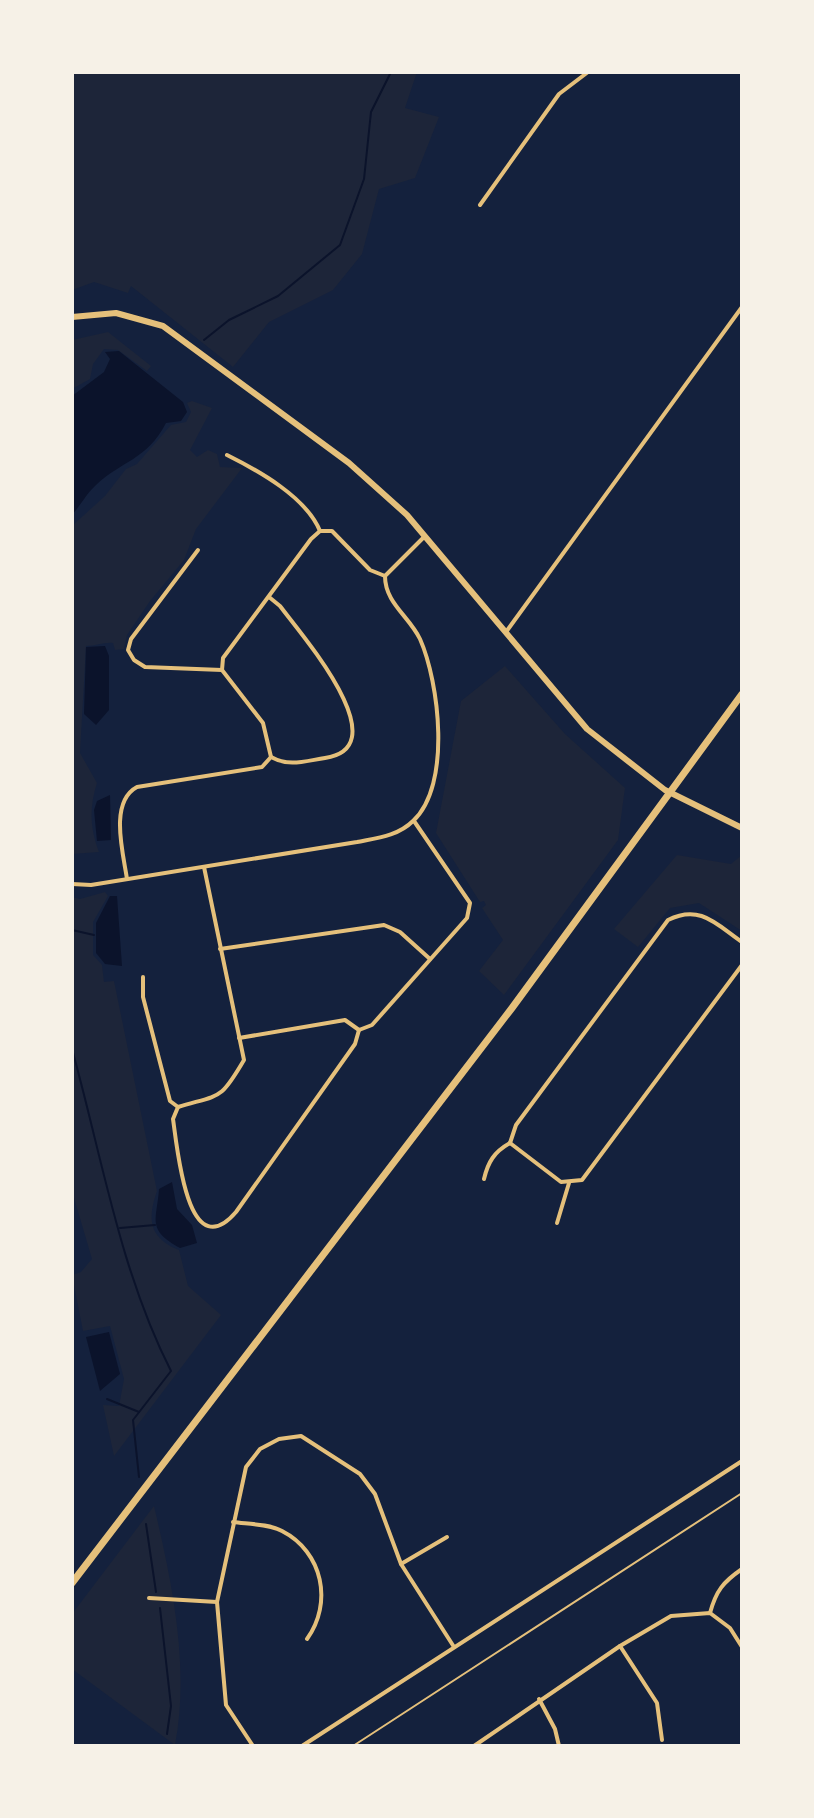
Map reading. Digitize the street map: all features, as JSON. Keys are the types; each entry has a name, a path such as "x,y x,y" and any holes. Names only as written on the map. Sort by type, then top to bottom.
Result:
{"highway":[{"path":"72,1583 503,1020 742,694"}],"main road":[{"path":"72,317 125,314 171,331 379,486 425,536 587,729 634,769 687,802 742,828"}],"street":[{"path":"480,205 559,94 588,72"},
{"path":"506,632 742,307"},
{"path":"227,455 247,465 313,514 320,531"},
{"path":"320,531 332,531 370,570 385,576"},
{"path":"269,597 280,606 341,687 352,738 341,756 285,765 271,757 263,723 222,670 223,658 269,597 320,531"},
{"path":"72,884 127,879 396,834 414,821 432,791 438,735 435,701 427,655 417,633 390,598 385,576 391,566 425,536"},
{"path":"198,550 131,639 128,650 134,660 145,667 222,670"},
{"path":"127,879 121,803 128,792 137,787 262,767 271,757"},
{"path":"359,1030 372,1025 467,918 470,903 414,821"},
{"path":"143,977 143,997 170,1101 178,1107 214,1099 226,1090 244,1060 204,867"},
{"path":"484,1179 488,1163 498,1150 510,1143 516,1125 668,920 682,913 702,913 742,942"},
{"path":"220,949 384,925 400,932 430,959"},
{"path":"510,1143 561,1182 582,1180 742,965"},
{"path":"239,1038 345,1020 359,1030"},
{"path":"178,1107 173,1119 188,1205 198,1219 212,1226 227,1223 355,1044 359,1030"},
{"path":"557,1223 569,1183"},
{"path":"253,1746 224,1697 217,1602 246,1467 260,1449 279,1439 301,1436 360,1474 375,1494 401,1564 454,1647"},
{"path":"302,1746 742,1461"},
{"path":"233,1522 281,1530 309,1551 325,1601 320,1621 307,1639"},
{"path":"401,1564 447,1537"},
{"path":"710,1613 723,1582 742,1569"},
{"path":"149,1598 217,1602"},
{"path":"474,1746 539,1699 671,1616 710,1613 730,1628 742,1647"},
{"path":"620,1646 657,1703 662,1740"},
{"path":"539,1699 555,1729 559,1746"}],"path":[{"path":"353,1746 742,1493"}],"shaded area":[{"path":"72,72 417,72 405,108 439,117 415,178 379,189 362,254 333,290 269,322 233,367 131,286 128,293 94,282 72,290"},
{"path":"108,332 151,366 147,371 118,350 104,349 93,364 90,379 72,389 72,340"},
{"path":"119,351 183,402 187,412 181,421 166,423 142,453 96,485 72,515 72,396 104,372 110,359 105,352"},
{"path":"192,401 212,408 190,450 197,457 208,450 217,454 220,467 242,468 196,529 184,560 127,635 124,649 115,650 113,643 86,646 80,753 97,783 92,818 99,852 72,854 72,526 105,496 126,469 137,464 171,425 186,422 191,412 187,403"},
{"path":"105,646 109,656 109,710 96,725 84,714 86,647"},
{"path":"505,666 565,734 625,788 618,840 504,995 479,971 503,940 482,908 486,905 484,901 480,902 436,833 461,701"},
{"path":"110,795 111,840 97,841 94,810 97,801"},
{"path":"677,855 731,864 742,855 742,931 699,903 670,908 638,947 614,929"},
{"path":"105,892 108,896 93,922 93,955 102,965 104,982 114,981 157,1191 152,1210 153,1226 162,1240 179,1250 188,1286 221,1315 114,1456 103,1405 119,1406 124,1379 110,1326 83,1331 72,1275 81,1272 92,1259 72,1191 72,897 80,899"},
{"path":"110,896 117,896 122,966 105,964 96,953 96,923"},
{"path":"172,1182 177,1209 192,1225 197,1243 180,1248 162,1235 156,1223 159,1189"},
{"path":"109,1332 120,1374 100,1391 86,1337"},
{"path":"154,1506 173,1595 180,1656 181,1686 175,1745 72,1669 72,1614"}],"waterway":[{"path":"204,340 229,320 278,296 340,245 364,179 371,112 391,72"},
{"path":"72,930 94,935"},
{"path":"72,1049 125,1254 153,1333 171,1371 133,1420 139,1477"},
{"path":"120,1228 155,1225"},
{"path":"107,1399 139,1412"},
{"path":"146,1524 156,1592"},
{"path":"160,1608 171,1706 167,1734"}]}
